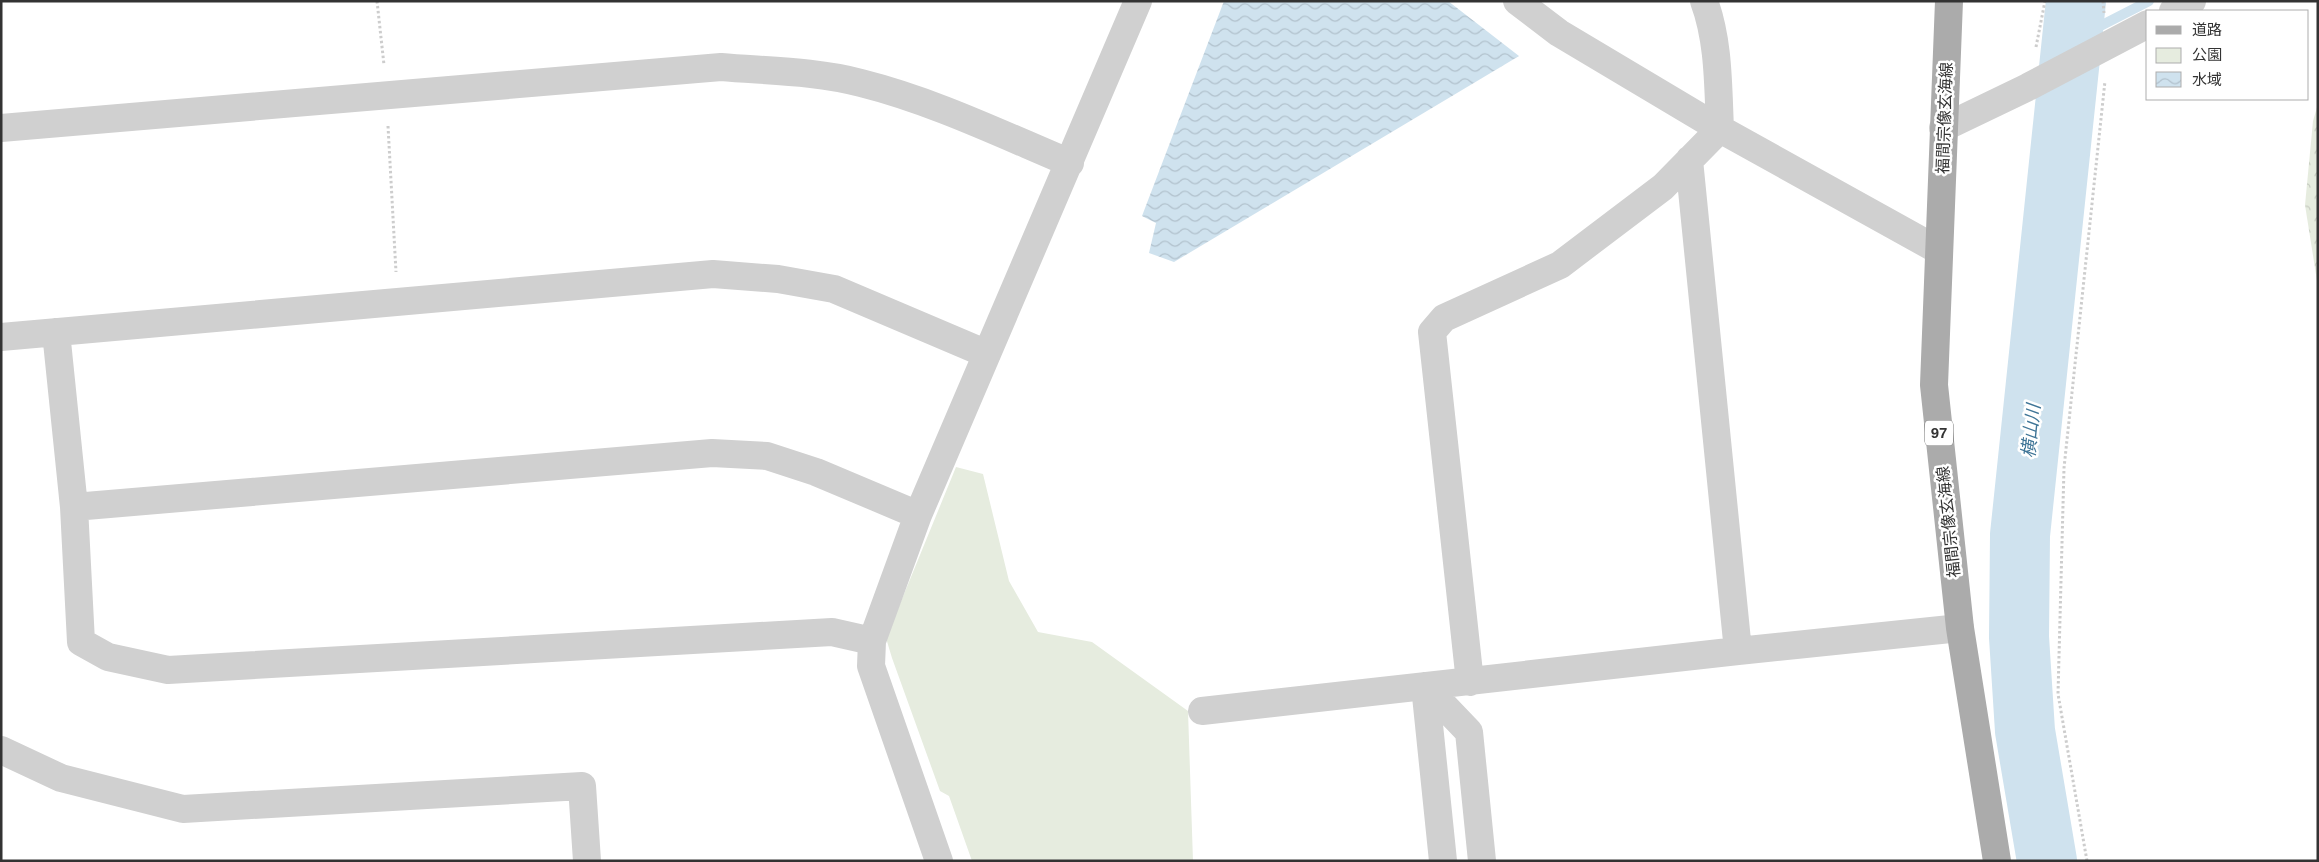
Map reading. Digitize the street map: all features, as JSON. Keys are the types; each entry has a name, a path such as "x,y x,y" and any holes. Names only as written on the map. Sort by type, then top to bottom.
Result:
{"main road":[{"name":"福間宗像玄海線","path":"1949,1 1934,385 1960,628 1997,861"}],"street":[{"path":"939,861 871,666 872,641 918,515 1138,1"},
{"path":"1517,1 1559,33 1720,129 1938,250"},
{"path":"1470,682 1432,332 1444,318 1560,265 1663,187 1720,129 1716,64 1709,16 1704,1"},
{"path":"2175,10 2192,1"},
{"path":"1943,128 2028,87 2146,25"},
{"path":"1,128 721,67 798,73 858,82 921,100 1070,163"},
{"path":"1689,160 1738,650"},
{"path":"1,337 713,274 778,279 834,289 987,354"},
{"path":"56,332 74,507 81,642 108,657 168,670 832,632 872,641"},
{"path":"74,507 712,453 775,458 816,472 918,515"},
{"path":"1202,711 1738,650 1960,628"},
{"path":"1425,686 1443,861"},
{"path":"1425,686 1469,732 1482,861"},
{"path":"1,750 61,778 183,808 582,786 587,861"}],"path":[{"path":"377,1 387,96 397,302"},
{"path":"2028,87 2045,1"},
{"path":"2087,861 2058,694 2064,468 2109,45"}],"green space":[{"path":"2318,104 2318,287 2305,205 2313,121"},
{"path":"956,467 983,474 1009,581 1038,632 1092,642 1188,711 1193,861 972,861 949,796 940,791 886,638"}],"water":[{"path":"1224,1 1448,1 1519,56 1174,262 1149,253 1156,223 1142,216"}],"waterway":[{"name":"横山川","path":"2047,861 2025,731 2019,637 2020,535 2076,1"},
{"path":"2071,41 2149,1"}]}
